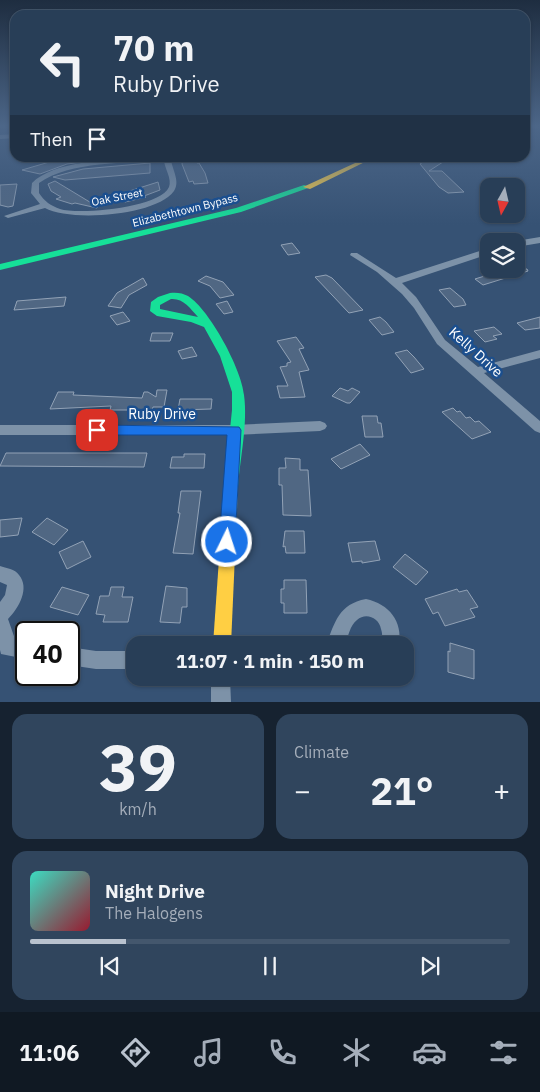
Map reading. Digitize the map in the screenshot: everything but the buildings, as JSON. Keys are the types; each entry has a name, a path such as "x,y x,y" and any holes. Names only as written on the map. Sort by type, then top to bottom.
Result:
{"main road":[{"name":"Elizabethtown Bypass","path":"0,258 193,215 237,203 354,162"},
{"name":"Elizabethtown Bypass","path":"0,267 238,210 296,192 354,162"},
{"path":"205,324 224,353 236,379 239,398 234,430 223,636"}],"street":[{"name":"Oak Street","path":"127,162 75,167 48,174 36,181 33,186 35,194 46,205 63,212 88,214 112,212 153,201 164,196 173,187 174,182 167,162"},
{"path":"8,216 46,205"},
{"path":"525,242 540,240"},
{"path":"394,282 480,254"},
{"name":"Kelly Drive","path":"354,255 366,261 394,282 414,301 430,328 442,342 540,428"},
{"path":"475,372 540,354"},
{"name":"Ruby Drive","path":"0,430 234,430 320,426"},
{"path":"0,574 10,577 14,582 16,590 9,606 0,614"},
{"path":"339,636 349,615 357,609 366,607 377,610 389,622 393,636"},
{"path":"0,621 11,651"},
{"path":"80,658 96,660 126,660"},
{"path":"221,686 221,702"}],"traffic: fast":[{"path":"0,267 238,210 307,187"},
{"path":"205,324 193,319 155,311 155,304 162,299 174,295 186,299 194,306 218,342 236,382 239,404 231,487"}],"traffic: slow":[{"path":"307,187 361,162"},
{"path":"223,636 231,487"}],"route":[{"path":"97,430 234,430 227,542"}]}
